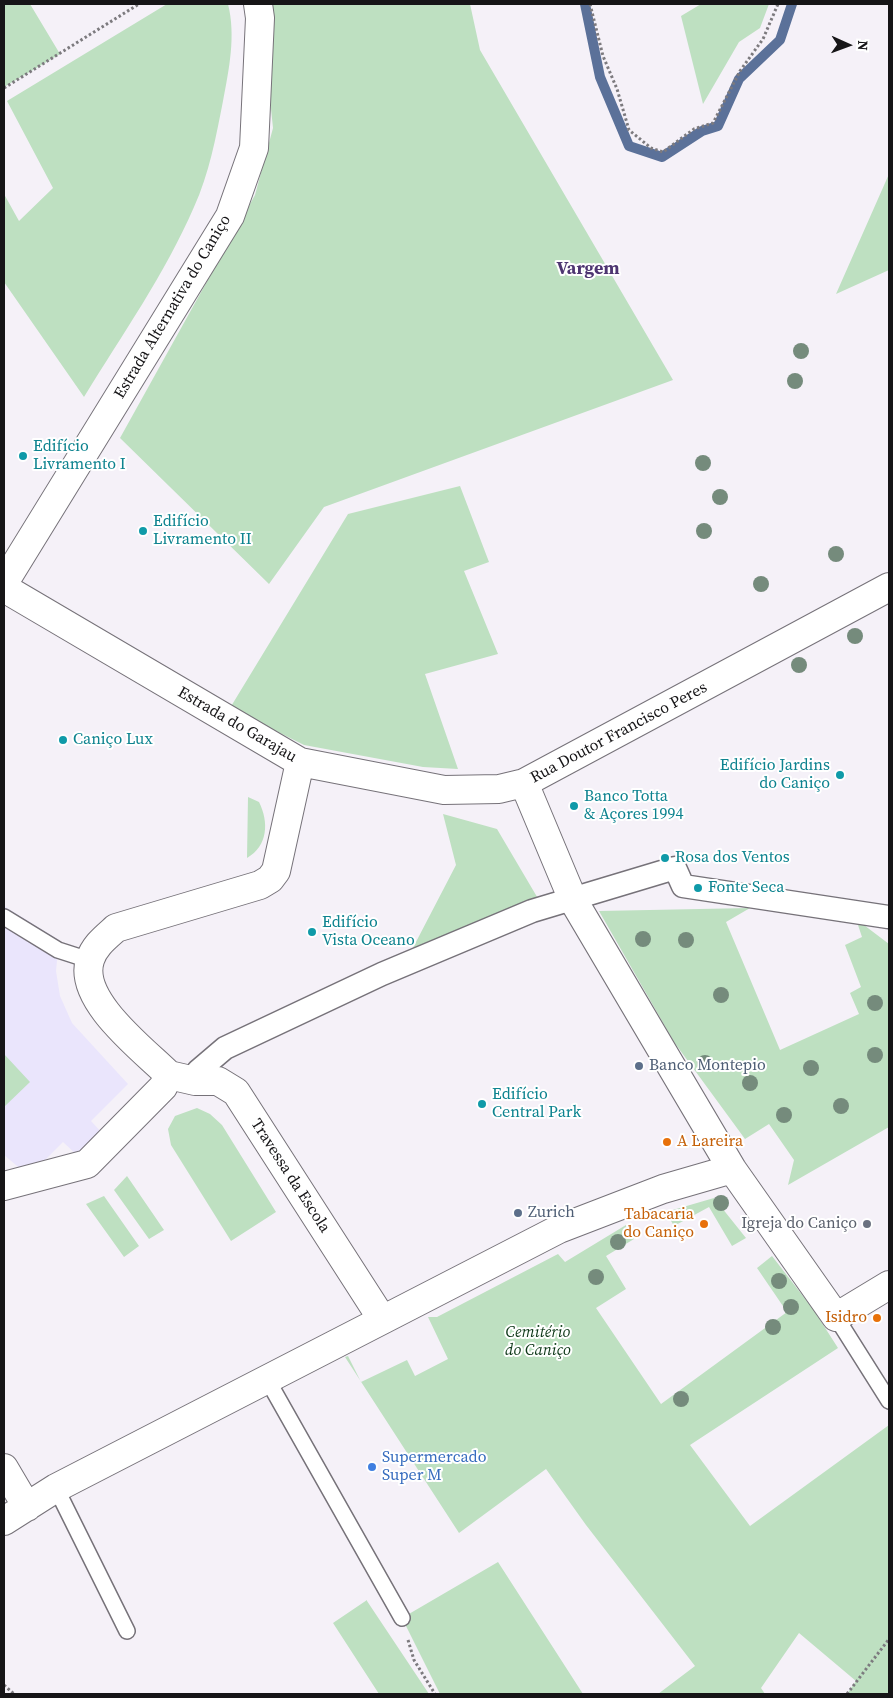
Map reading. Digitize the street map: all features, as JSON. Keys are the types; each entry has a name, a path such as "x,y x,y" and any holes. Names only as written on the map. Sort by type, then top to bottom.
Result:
{"street":[{"name":"Estrada Alternativa do Caniço","path":"4,583 230,216 254,148 260,18 258,4"},
{"name":"Rua Doutor Francisco Peres","path":"836,1317 732,1169 574,900 524,783 889,587"},
{"name":"Estrada do Garajau","path":"4,588 300,762 444,790 499,789 524,783"},
{"path":"4,1186 87,1164 163,1087 169,1075 105,1012 94,995 89,976 89,960 100,942 116,928 260,886 270,879 276,870 300,762"},
{"path":"195,1081 198,1070 225,1048 404,965 532,910 574,900 675,868 682,886 888,917"},
{"name":"Travessa da Escola","path":"169,1075 195,1081 218,1081 236,1092 382,1319"},
{"path":"5,1528 27,1506 56,1488 559,1229 655,1192 732,1169"},
{"path":"836,1317 889,1285"},
{"path":"4,1468 27,1506"}],"lane":[{"path":"4,918 58,950 89,960"},
{"path":"836,1317 889,1401"},
{"path":"267,1379 402,1618"},
{"path":"56,1488 127,1631"}],"path":[{"path":"4,88 139,4"},
{"path":"590,4 604,56 629,130 651,148 663,152 694,129 713,124 740,71 764,39 778,4"},
{"path":"402,1618 414,1660 435,1694"},
{"path":"847,1694 889,1639"},
{"path":"4,1685 14,1694"}],"shaded area":[{"path":"4,906 59,940 56,971 60,996 72,1023 128,1084 91,1121 103,1134 78,1156 63,1142 29,1176 4,1155"}],"green space":[{"path":"4,4 30,4 60,54 4,87"},
{"path":"167,4 228,4 232,40 231,53 218,128 204,182 183,232 142,304 84,397 4,282 4,194 19,221 53,188 7,101"},
{"path":"260,4 470,4 480,50 673,380 324,507 269,584 120,438 255,195 273,128"},
{"path":"701,4 769,4 760,28 739,42 703,104 681,16"},
{"path":"889,174 889,270 836,294"},
{"path":"460,486 489,562 464,571 498,654 425,674 458,769 423,767 304,745 230,708 348,514"},
{"path":"248,797 259,802 264,818 265,833 259,847 247,858"},
{"path":"443,814 497,829 543,907 404,965 456,865"},
{"path":"750,908 726,922 780,1050 859,1014 850,993 861,987 845,945 862,937 856,919 889,944 889,1127 788,1185 794,1160 769,1124 745,1139 674,1042 599,911"},
{"path":"4,1054 30,1082 4,1107"},
{"path":"197,1108 210,1114 222,1125 276,1212 231,1241 171,1145 168,1129 175,1116"},
{"path":"127,1176 164,1230 149,1239 114,1190"},
{"path":"104,1196 139,1246 124,1257 86,1204"},
{"path":"714,1198 746,1238 732,1246 709,1207 674,1226 666,1212"},
{"name":"Cemitério do Caniço","path":"626,1225 634,1239 606,1256 626,1289 596,1308 661,1404 787,1312 757,1268 772,1256 813,1309 838,1348 690,1445 750,1526 889,1425 889,1694 847,1694 856,1681 799,1633 761,1688 765,1694 658,1694 695,1666 586,1525 546,1469 459,1533 361,1382 407,1360 415,1376 448,1359 428,1317 437,1317 558,1254 565,1262"},
{"path":"348,1356 360,1381 345,1357"},
{"path":"498,1562 583,1694 440,1694 402,1618"},
{"path":"367,1600 429,1694 379,1694 333,1623"}],"waterway":[{"path":"585,4 600,77 629,146 662,157 702,131 718,126 739,79 780,40 792,4"}],"place":[{"name":"Edifício Livramento I","path":"23,456"},
{"name":"Edifício Livramento II","path":"143,531"},
{"name":"Caniço Lux","path":"63,740"},
{"name":"Edifício Jardins do Caniço","path":"840,775"},
{"name":"Banco Totta & Açores 1994","path":"574,806"},
{"name":"Rosa dos Ventos","path":"665,858"},
{"name":"Fonte Seca","path":"698,888"},
{"name":"Edifício Vista Oceano","path":"312,932"},
{"name":"Banco Montepio","path":"639,1066"},
{"name":"Edifício Central Park","path":"482,1104"},
{"name":"A Lareira","path":"667,1142"},
{"name":"Zurich","path":"518,1213"},
{"name":"Tabacaria do Caniço","path":"704,1224"},
{"name":"Igreja do Caniço","path":"867,1224"},
{"name":"Isidro","path":"877,1318"},
{"name":"Supermercado Super M","path":"372,1467"}],"district":[{"name":"Vargem","path":"588,269"}]}
